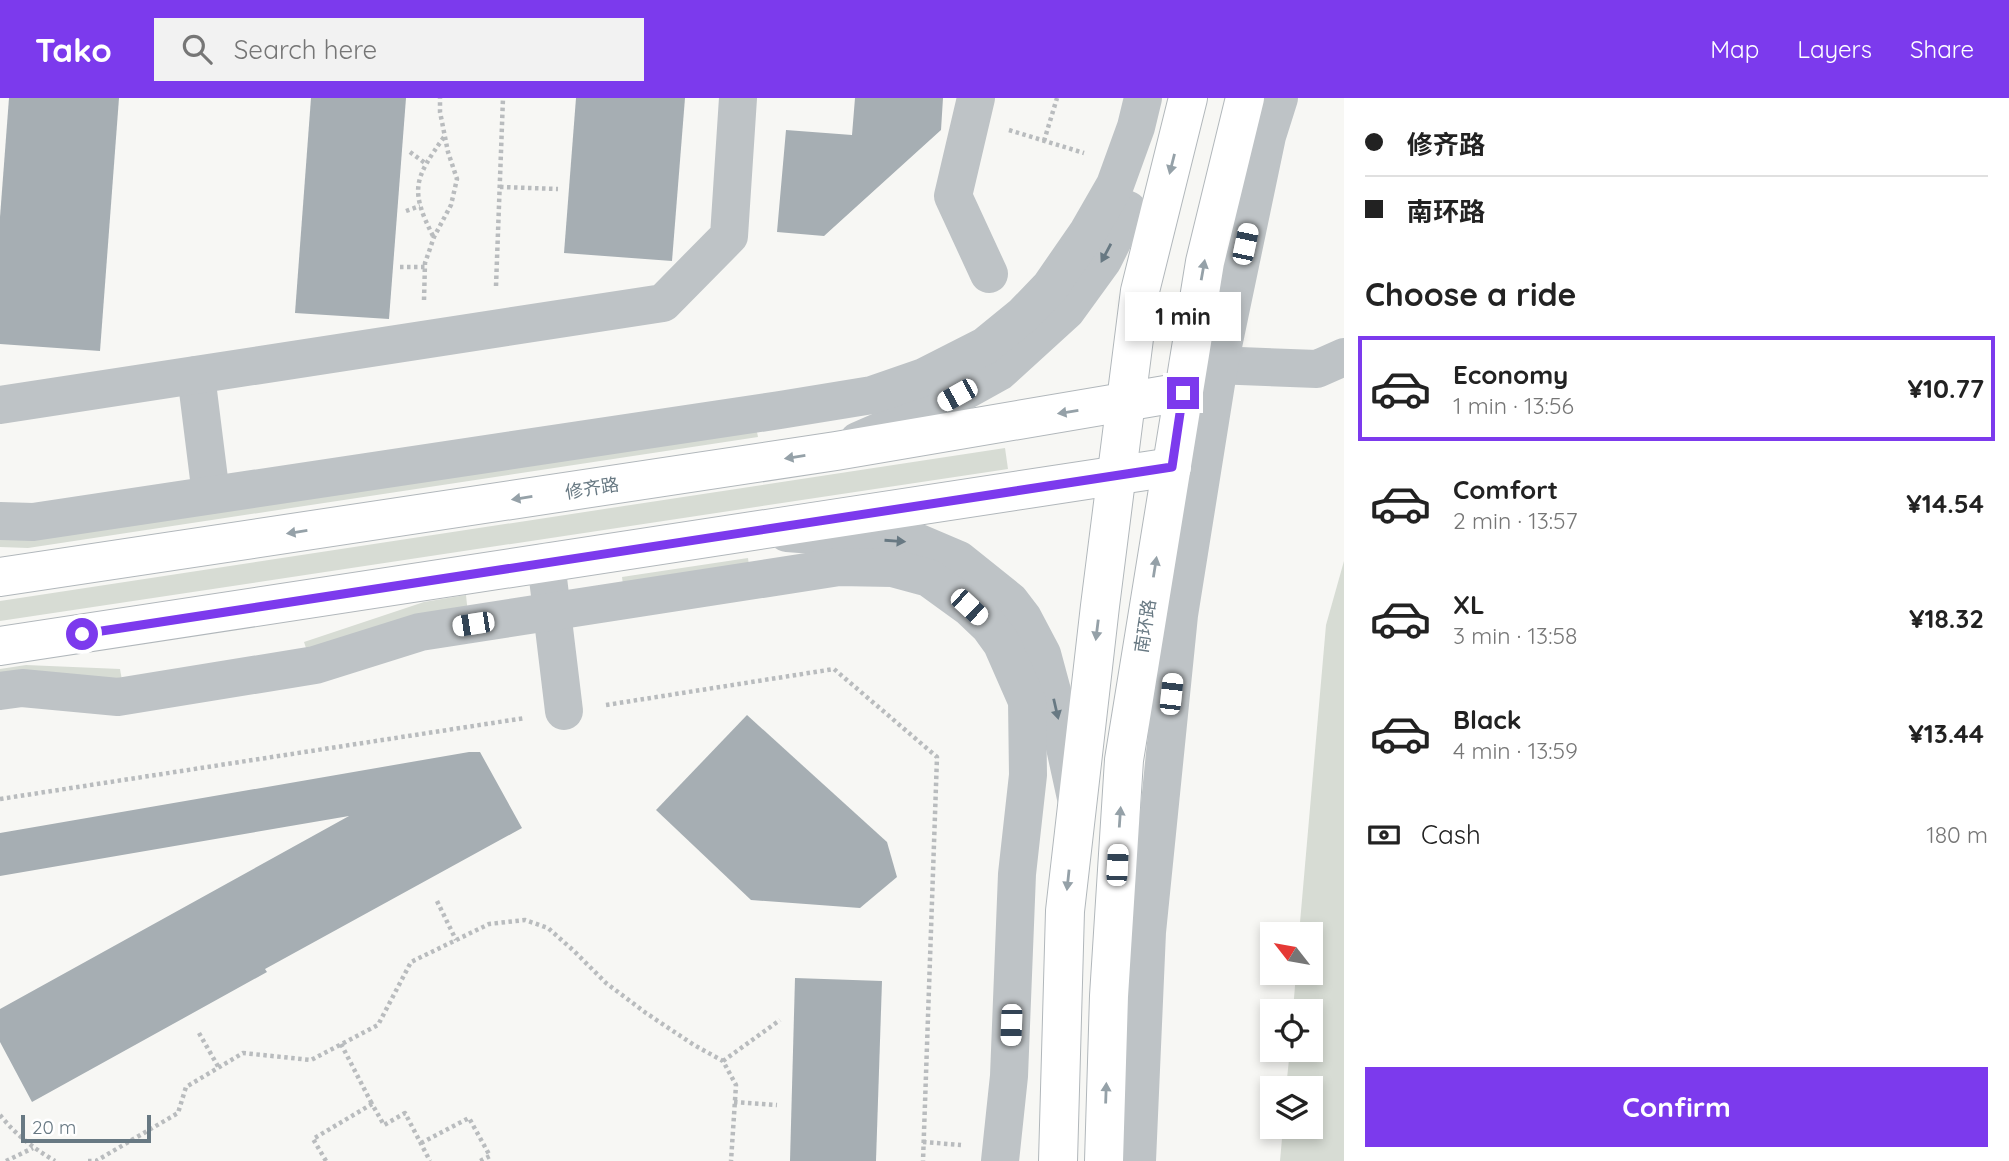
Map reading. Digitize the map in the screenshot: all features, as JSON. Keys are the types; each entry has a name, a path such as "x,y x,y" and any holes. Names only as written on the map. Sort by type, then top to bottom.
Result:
{"main road":[{"path":"1058,1161 1065,911 1117,475 1140,291 1188,98"},
{"name":"南环路","path":"1104,1161 1109,996 1124,760 1172,467 1197,374 1205,262 1245,98"},
{"name":"修齐路","path":"0,578 836,451 1126,402 1197,374"},
{"path":"0,646 1172,467"}],"street":[{"path":"0,405 663,303 729,236 738,98"},
{"path":"0,521 33,522 872,396 925,377 985,346 1023,315 1050,287 1088,232 1115,185 1136,127 1143,98"},
{"path":"836,451 936,407 999,372 1066,311 1102,260 1138,190 1163,98"},
{"path":"1137,1161 1147,933 1179,615 1197,374 1279,98"},
{"path":"974,108 953,196 989,274"},
{"path":"1197,374 1317,369 1344,357"},
{"path":"196,374 211,495"},
{"path":"754,531 919,543 960,560 1010,601 1023,618 1042,654 1077,803"},
{"path":"546,562 564,712"},
{"path":"0,691 22,688 118,697 315,666 420,632 839,567 892,568 929,579 969,607 989,626 1002,644 1027,701 1028,775 1017,874 1009,1076 987,1154"}],"path":[{"path":"433,338 424,299 425,267 434,237 451,205 457,179 444,136 440,98"},
{"path":"494,329 503,98"},
{"path":"1044,141 1057,98"},
{"path":"974,108 1044,141 1093,155"},
{"path":"434,237 420,206 417,192 425,163 444,136"},
{"path":"410,152 425,163"},
{"path":"500,187 558,189"},
{"path":"406,211 420,206"},
{"path":"400,267 425,267"},
{"path":"0,799 834,670 937,757 923,1161"},
{"path":"436,901 456,940"},
{"path":"88,1161 96,1161 178,1113 186,1087 243,1053 311,1060 378,1025 411,962 489,924 525,920 548,928 606,983 694,1045 723,1060 736,1084 732,1161"},
{"path":"723,1060 780,1020"},
{"path":"199,1033 219,1068"},
{"path":"341,1044 384,1125 405,1113 430,1161"},
{"path":"734,1102 776,1105"},
{"path":"326,1161 313,1139 372,1104"},
{"path":"0,1115 33,1148 55,1161"},
{"path":"421,1143 469,1118 490,1156 480,1161"},
{"path":"923,1142 987,1154"},
{"path":"6,1161 33,1148"}],"shaded area":[{"path":"755,422 758,437 28,548 0,547 0,532"},
{"path":"1005,448 1008,469 0,621 0,601"},
{"path":"748,558 750,573 624,592 622,577"},
{"path":"1344,561 1344,1161 1280,1161 1282,1139 1323,1139 1323,1076 1287,1076 1289,1062 1323,1062 1323,999 1294,999 1295,985 1323,985 1323,922 1300,922 1326,625"},
{"path":"466,595 468,614 309,657 304,642 424,602"},
{"path":"26,665 120,669 123,686 0,683 0,669"}],"building":[{"path":"9,98 119,98 100,351 0,344 0,217"},
{"path":"311,98 406,98 389,319 295,313"},
{"path":"576,98 685,98 672,261 564,253"},
{"path":"855,98 943,98 941,130 824,236 777,232 786,130 852,135"},
{"path":"747,715 887,842 897,877 860,908 751,900 656,810"},
{"path":"480,752 522,828 265,969 267,972 32,1102 0,1042 0,1009 349,816 0,876 0,833"},
{"path":"795,978 882,981 876,1161 790,1161"}],"route":[{"path":"82,634 1172,467 1183,393"}]}
